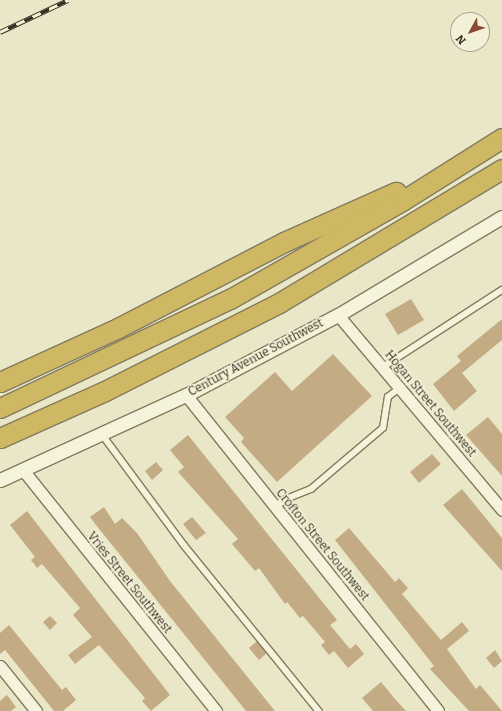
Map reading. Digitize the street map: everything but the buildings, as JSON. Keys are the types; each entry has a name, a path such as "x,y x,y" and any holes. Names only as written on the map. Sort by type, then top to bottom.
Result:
{"highway":[{"path":"0,408 230,300 502,138"},
{"path":"0,382 118,328 284,242 470,158"},
{"path":"0,438 118,385 279,303 502,169"}],"street":[{"name":"Century Avenue Southwest","path":"0,480 186,396 338,315 502,217"},
{"name":"Hogan Street Southwest","path":"338,315 502,510"},
{"name":"Crofton Street Southwest","path":"186,396 438,711"},
{"name":"Vries Street Southwest","path":"23,470 216,711"},
{"path":"0,666 36,711"}],"lane":[{"path":"382,367 502,290"},
{"path":"276,508 286,499 310,490 383,428 388,397 400,388"},
{"path":"102,434 184,545 319,711"}],"railway":[{"path":"0,32 68,0"}]}
